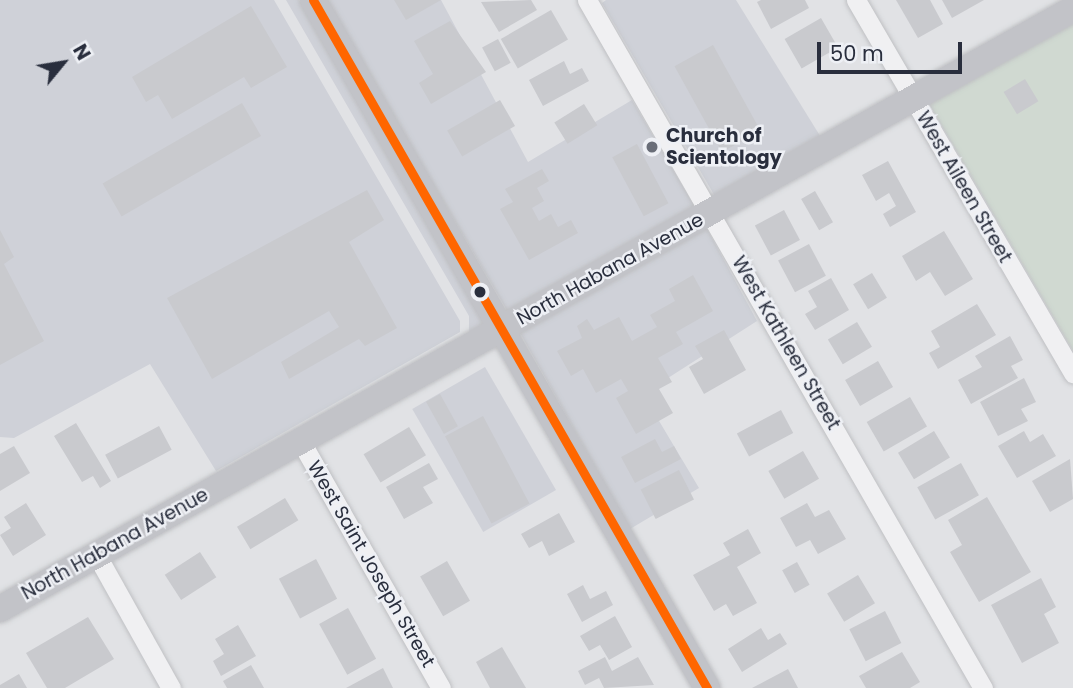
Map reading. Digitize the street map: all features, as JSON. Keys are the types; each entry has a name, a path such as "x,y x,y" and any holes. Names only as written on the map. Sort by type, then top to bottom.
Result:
{"street":[{"path":"313,0 504,328 706,688"},
{"name":"West Kathleen Street","path":"587,0 983,688"},
{"name":"West Aileen Street","path":"856,0 1073,373"},
{"name":"North Habana Avenue","path":"0,609 1073,9"},
{"name":"West Saint Joseph Street","path":"300,440 441,688"},
{"path":"96,554 172,688"}],"shaded area":[{"path":"0,0 274,0 460,321 460,332 216,471 150,364 14,438 0,437"},
{"path":"286,0 299,0 489,325 469,332 469,316"},
{"path":"326,0 441,0 528,162 632,100 696,209 509,314"},
{"path":"606,0 736,0 822,139 716,198 602,3"},
{"path":"1073,21 1073,351 928,102"},
{"path":"706,227 757,321 643,394 699,488 630,529 519,331"},
{"path":"485,367 556,490 483,532 412,409"}],"building":[{"path":"394,0 441,0 406,20"},
{"path":"531,0 537,10 499,32 481,2"},
{"path":"805,0 809,8 771,29 757,2"},
{"path":"896,0 930,0 943,24 918,38"},
{"path":"942,0 984,0 952,18"},
{"path":"251,6 287,67 251,88 244,77 172,119 158,95 146,102 132,77"},
{"path":"551,10 568,39 518,68 501,39"},
{"path":"821,18 838,47 802,68 785,39"},
{"path":"450,21 486,72 431,104 419,83 433,74 414,41"},
{"path":"498,39 511,63 495,71 482,47"},
{"path":"713,45 761,131 722,152 675,66"},
{"path":"564,61 570,74 582,68 589,81 543,106 529,80"},
{"path":"1025,79 1038,101 1017,114 1004,92"},
{"path":"500,100 515,126 462,156 447,130"},
{"path":"242,103 261,136 122,216 103,184"},
{"path":"584,104 597,125 568,144 554,123"},
{"path":"637,144 668,203 644,216 612,157"},
{"path":"888,161 916,212 890,227 883,214 896,206 889,193 876,201 862,175"},
{"path":"542,169 549,181 537,188 544,201 532,208 539,221 551,214 558,227 571,220 578,233 529,260 500,209 513,202 505,189"},
{"path":"367,190 384,220 349,242 397,328 365,346 359,339 289,379 281,362 339,327 329,311 212,379 167,298"},
{"path":"815,191 833,222 819,230 801,199"},
{"path":"784,210 800,240 771,256 755,225"},
{"path":"0,230 14,257 4,264 44,341 0,365"},
{"path":"944,231 973,279 945,296 930,272 916,281 902,256"},
{"path":"809,244 826,276 795,292 778,260"},
{"path":"872,273 887,298 868,309 853,284"},
{"path":"693,275 713,311 676,332 683,344 658,358 672,382 659,389 673,413 636,434 616,398 628,391 621,379 596,393 583,369 571,376 557,351 582,338 577,326 587,319 594,330 619,317 632,341 657,327 650,315 675,301 669,289"},
{"path":"831,278 849,310 815,330 805,314 817,307 808,291"},
{"path":"977,304 996,335 938,369 929,353 940,347 931,331"},
{"path":"857,322 872,347 843,364 828,340"},
{"path":"724,330 746,370 704,394 689,367 703,359 695,346"},
{"path":"1010,336 1023,360 1011,366 1018,378 971,404 958,380 982,367 975,356"},
{"path":"878,361 893,387 860,406 845,380"},
{"path":"1024,378 1036,402 1021,409 1028,421 998,436 980,402"},
{"path":"440,394 458,426 444,434 426,402"},
{"path":"910,397 927,426 884,451 867,422"},
{"path":"781,410 793,433 749,456 737,433"},
{"path":"483,416 529,503 492,524 445,436"},
{"path":"76,423 111,481 100,488 93,476 82,482 54,436"},
{"path":"159,426 172,450 118,478 105,455"},
{"path":"409,427 426,455 381,483 364,454"},
{"path":"934,431 950,458 914,479 898,453"},
{"path":"1024,431 1030,442 1043,434 1056,456 1017,478 998,446"},
{"path":"655,439 662,452 674,446 681,459 635,483 621,457"},
{"path":"14,446 30,473 0,491 0,454"},
{"path":"803,451 819,479 784,499 768,471"},
{"path":"1070,459 1073,499 1050,512 1032,481"},
{"path":"429,463 438,479 423,487 433,503 404,519 386,487"},
{"path":"961,463 979,495 935,520 917,487"},
{"path":"679,470 694,499 656,519 641,490"},
{"path":"987,497 1031,572 979,602 950,552 962,545 948,520"},
{"path":"285,498 298,520 250,549 237,527"},
{"path":"26,503 46,535 13,556 0,535 11,528 4,517"},
{"path":"807,503 815,517 829,510 846,539 818,554 810,540 796,547 780,518"},
{"path":"559,513 575,542 549,556 542,541 529,548 521,534"},
{"path":"748,529 761,553 737,567 757,603 733,616 726,604 714,611 693,575 730,555 723,543"},
{"path":"200,552 216,577 181,600 165,575"},
{"path":"316,559 337,599 300,618 279,579"},
{"path":"447,561 470,601 443,616 420,576"},
{"path":"797,562 810,585 795,593 782,570"},
{"path":"858,575 875,603 844,622 827,594"},
{"path":"1041,578 1056,607 1044,614 1059,643 1022,663 991,605"},
{"path":"583,585 590,599 606,591 613,605 582,622 567,594"},
{"path":"348,608 376,659 347,675 319,624"},
{"path":"885,611 901,643 866,661 849,629"},
{"path":"615,616 632,647 609,660 600,645 589,651 580,636"},
{"path":"88,617 114,659 65,688 47,688 26,653"},
{"path":"238,625 256,656 221,676 213,661 224,654 215,639"},
{"path":"761,628 768,640 780,633 787,644 742,672 728,649"},
{"path":"502,647 526,688 490,688 476,662"},
{"path":"902,652 920,682 910,688 866,688 859,676"},
{"path":"605,657 612,671 638,657 654,685 604,688 599,678 585,685 578,671"},
{"path":"251,665 264,688 227,688 223,681"},
{"path":"383,668 393,688 346,688"},
{"path":"788,669 798,688 752,688"},
{"path":"19,674 27,688 0,688 0,685"}],"transit line":[{"path":"313,0 707,688"}],"place":[{"name":"Church of Scientology","path":"652,147"}]}
